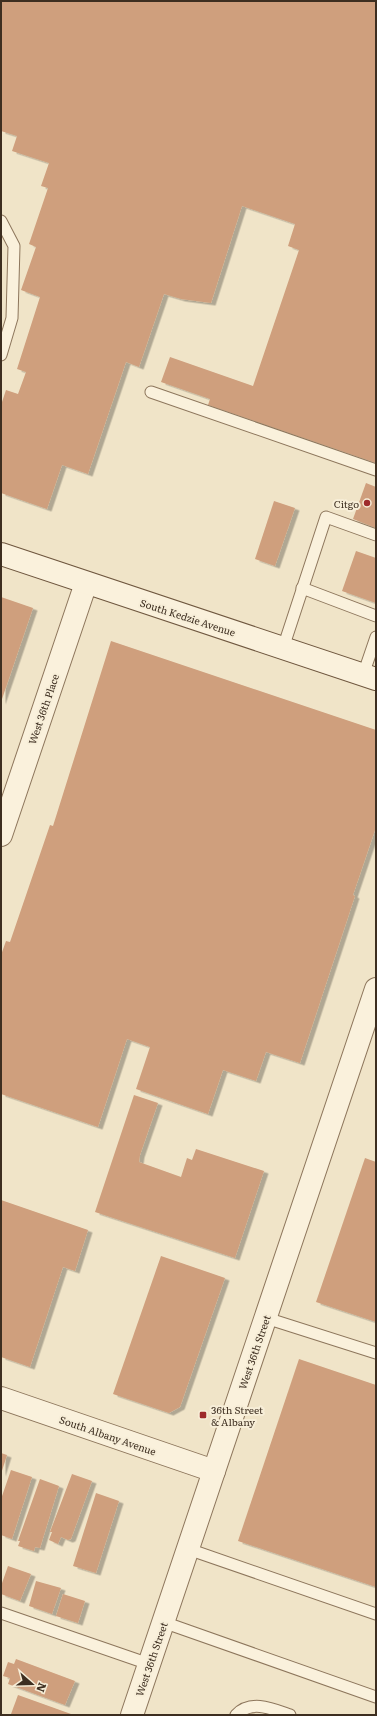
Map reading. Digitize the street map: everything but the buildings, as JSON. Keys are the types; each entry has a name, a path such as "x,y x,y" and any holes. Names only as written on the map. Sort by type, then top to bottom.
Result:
{"street":[{"name":"South Kedzie Avenue","path":"1,554 369,677"},
{"name":"West 36th Place","path":"1,835 86,583"},
{"name":"West 36th Street","path":"132,1715 376,989"},
{"name":"South Albany Avenue","path":"1,1398 214,1471"}],"lane":[{"path":"1,221 14,246 12,318 1,355"},
{"path":"152,392 376,470"},
{"path":"283,648 326,517 376,535"},
{"path":"302,588 376,616"},
{"path":"369,677 376,637"},
{"path":"266,1318 376,1353"},
{"path":"188,1549 376,1614"},
{"path":"1,1613 149,1664"},
{"path":"164,1622 376,1697"},
{"path":"236,1715 251,1706 269,1707 290,1715"}],"place":[{"name":"Citgo","path":"367,503"},
{"name":"36th Street & Albany","path":"203,1415"}]}
